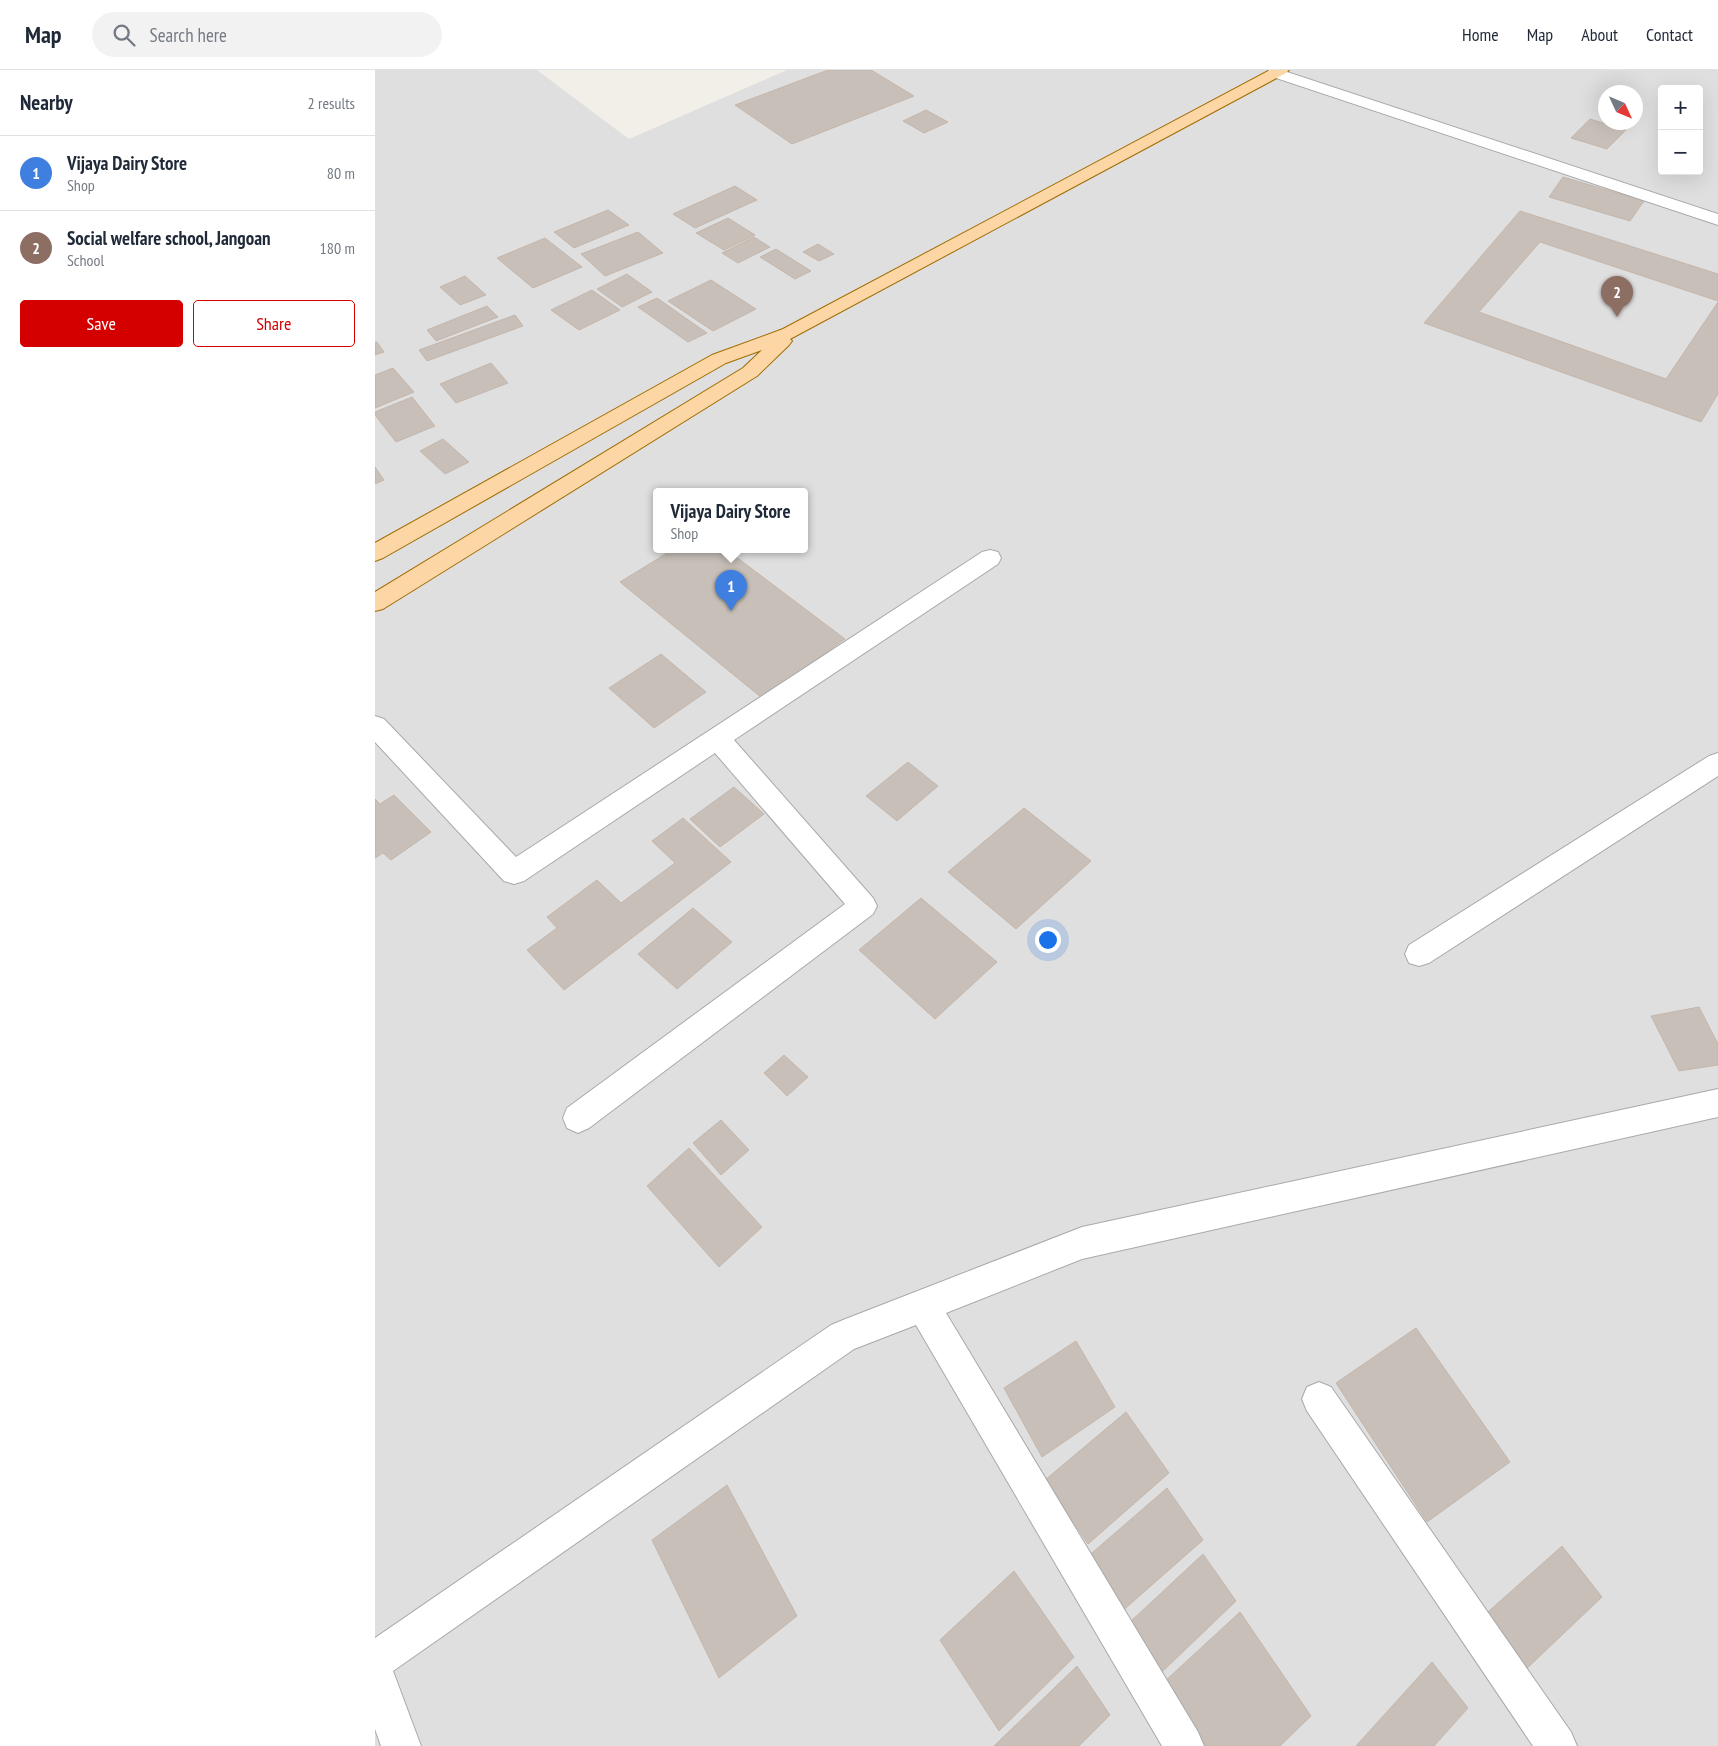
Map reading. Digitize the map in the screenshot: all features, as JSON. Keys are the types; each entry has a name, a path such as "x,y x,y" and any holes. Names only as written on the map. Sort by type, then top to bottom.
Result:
{"main road":[{"path":"375,554 719,359 790,334 1278,72"},
{"path":"375,603 750,372 790,334"}],"street":[{"path":"1278,72 1718,220"},
{"path":"375,726 515,873 990,558"},
{"path":"578,1118 863,906 717,738"},
{"path":"1419,954 1718,763"},
{"path":"375,1660 843,1337 1082,1242 1718,1104"},
{"path":"923,1306 1184,1746"},
{"path":"1319,1399 1557,1746"},
{"path":"375,1674 401,1746"}],"shaded area":[{"path":"375,70 537,70 629,139 787,70 1718,70 1718,1746 375,1746"}],"building":[{"path":"828,70 871,70 914,96 792,144 735,105"},
{"path":"926,110 948,122 924,133 903,121"},
{"path":"1590,119 1598,121 1598,130 1626,130 1607,149 1571,138"},
{"path":"1563,177 1644,201 1630,221 1549,197"},
{"path":"735,186 757,200 695,228 673,214"},
{"path":"608,210 629,225 574,248 554,232"},
{"path":"1520,211 1718,274 1718,301 1540,242 1479,312 1666,379 1718,302 1718,394 1701,422 1424,323"},
{"path":"728,218 755,235 724,250 696,233"},
{"path":"638,232 663,253 605,276 581,254"},
{"path":"754,237 770,247 738,263 722,253"},
{"path":"545,238 582,267 533,288 497,258"},
{"path":"818,244 834,254 819,261 803,252"},
{"path":"776,249 811,271 795,279 760,257"},
{"path":"627,274 652,292 622,307 597,289"},
{"path":"465,276 486,295 460,305 440,287"},
{"path":"711,280 756,309 713,331 668,301"},
{"path":"592,290 620,310 579,330 551,310"},
{"path":"657,298 707,333 688,342 638,307"},
{"path":"487,306 498,317 436,341 427,330"},
{"path":"515,315 523,326 427,361 419,350"},
{"path":"375,342 377,342 384,352 375,355"},
{"path":"491,363 508,383 456,403 440,384"},
{"path":"393,368 414,392 375,408 375,375"},
{"path":"412,397 435,426 396,442 375,415 375,412"},
{"path":"443,439 469,462 445,474 420,451"},
{"path":"375,467 384,480 375,484"},
{"path":"667,553 731,553 845,639 762,698 620,582"},
{"path":"661,654 706,692 654,728 609,688"},
{"path":"908,762 938,786 897,821 866,796"},
{"path":"734,787 764,814 720,847 690,819"},
{"path":"394,795 431,832 391,860 383,853 375,858 375,799 380,804"},
{"path":"1024,808 1091,861 1016,929 948,872"},
{"path":"683,818 731,862 564,990 527,950 557,928 547,917 597,880 621,903 675,863 652,841"},
{"path":"921,898 997,962 935,1019 859,950"},
{"path":"693,908 732,942 677,989 638,954"},
{"path":"1699,1007 1718,1044 1718,1065 1679,1071 1651,1016"},
{"path":"784,1055 808,1077 787,1096 764,1073"},
{"path":"721,1120 749,1150 721,1175 693,1143"},
{"path":"689,1148 762,1227 719,1267 647,1186"},
{"path":"1416,1328 1510,1462 1427,1522 1336,1383"},
{"path":"1076,1341 1115,1407 1042,1457 1004,1388"},
{"path":"1126,1412 1169,1473 1088,1544 1045,1480"},
{"path":"727,1485 797,1616 719,1678 652,1540"},
{"path":"1167,1488 1203,1540 1119,1614 1085,1559"},
{"path":"1562,1546 1602,1597 1521,1674 1480,1619"},
{"path":"1203,1554 1236,1601 1162,1672 1129,1623"},
{"path":"1014,1571 1074,1657 999,1731 940,1640"},
{"path":"1240,1612 1311,1716 1280,1746 1206,1746 1164,1682"},
{"path":"1432,1662 1468,1708 1434,1746 1356,1746"},
{"path":"1077,1666 1110,1715 1079,1746 994,1746"}],"place":[{"name":"Social welfare school, Jangoan","path":"1617,317"},
{"name":"Vijaya Dairy Store","path":"731,611"}]}
